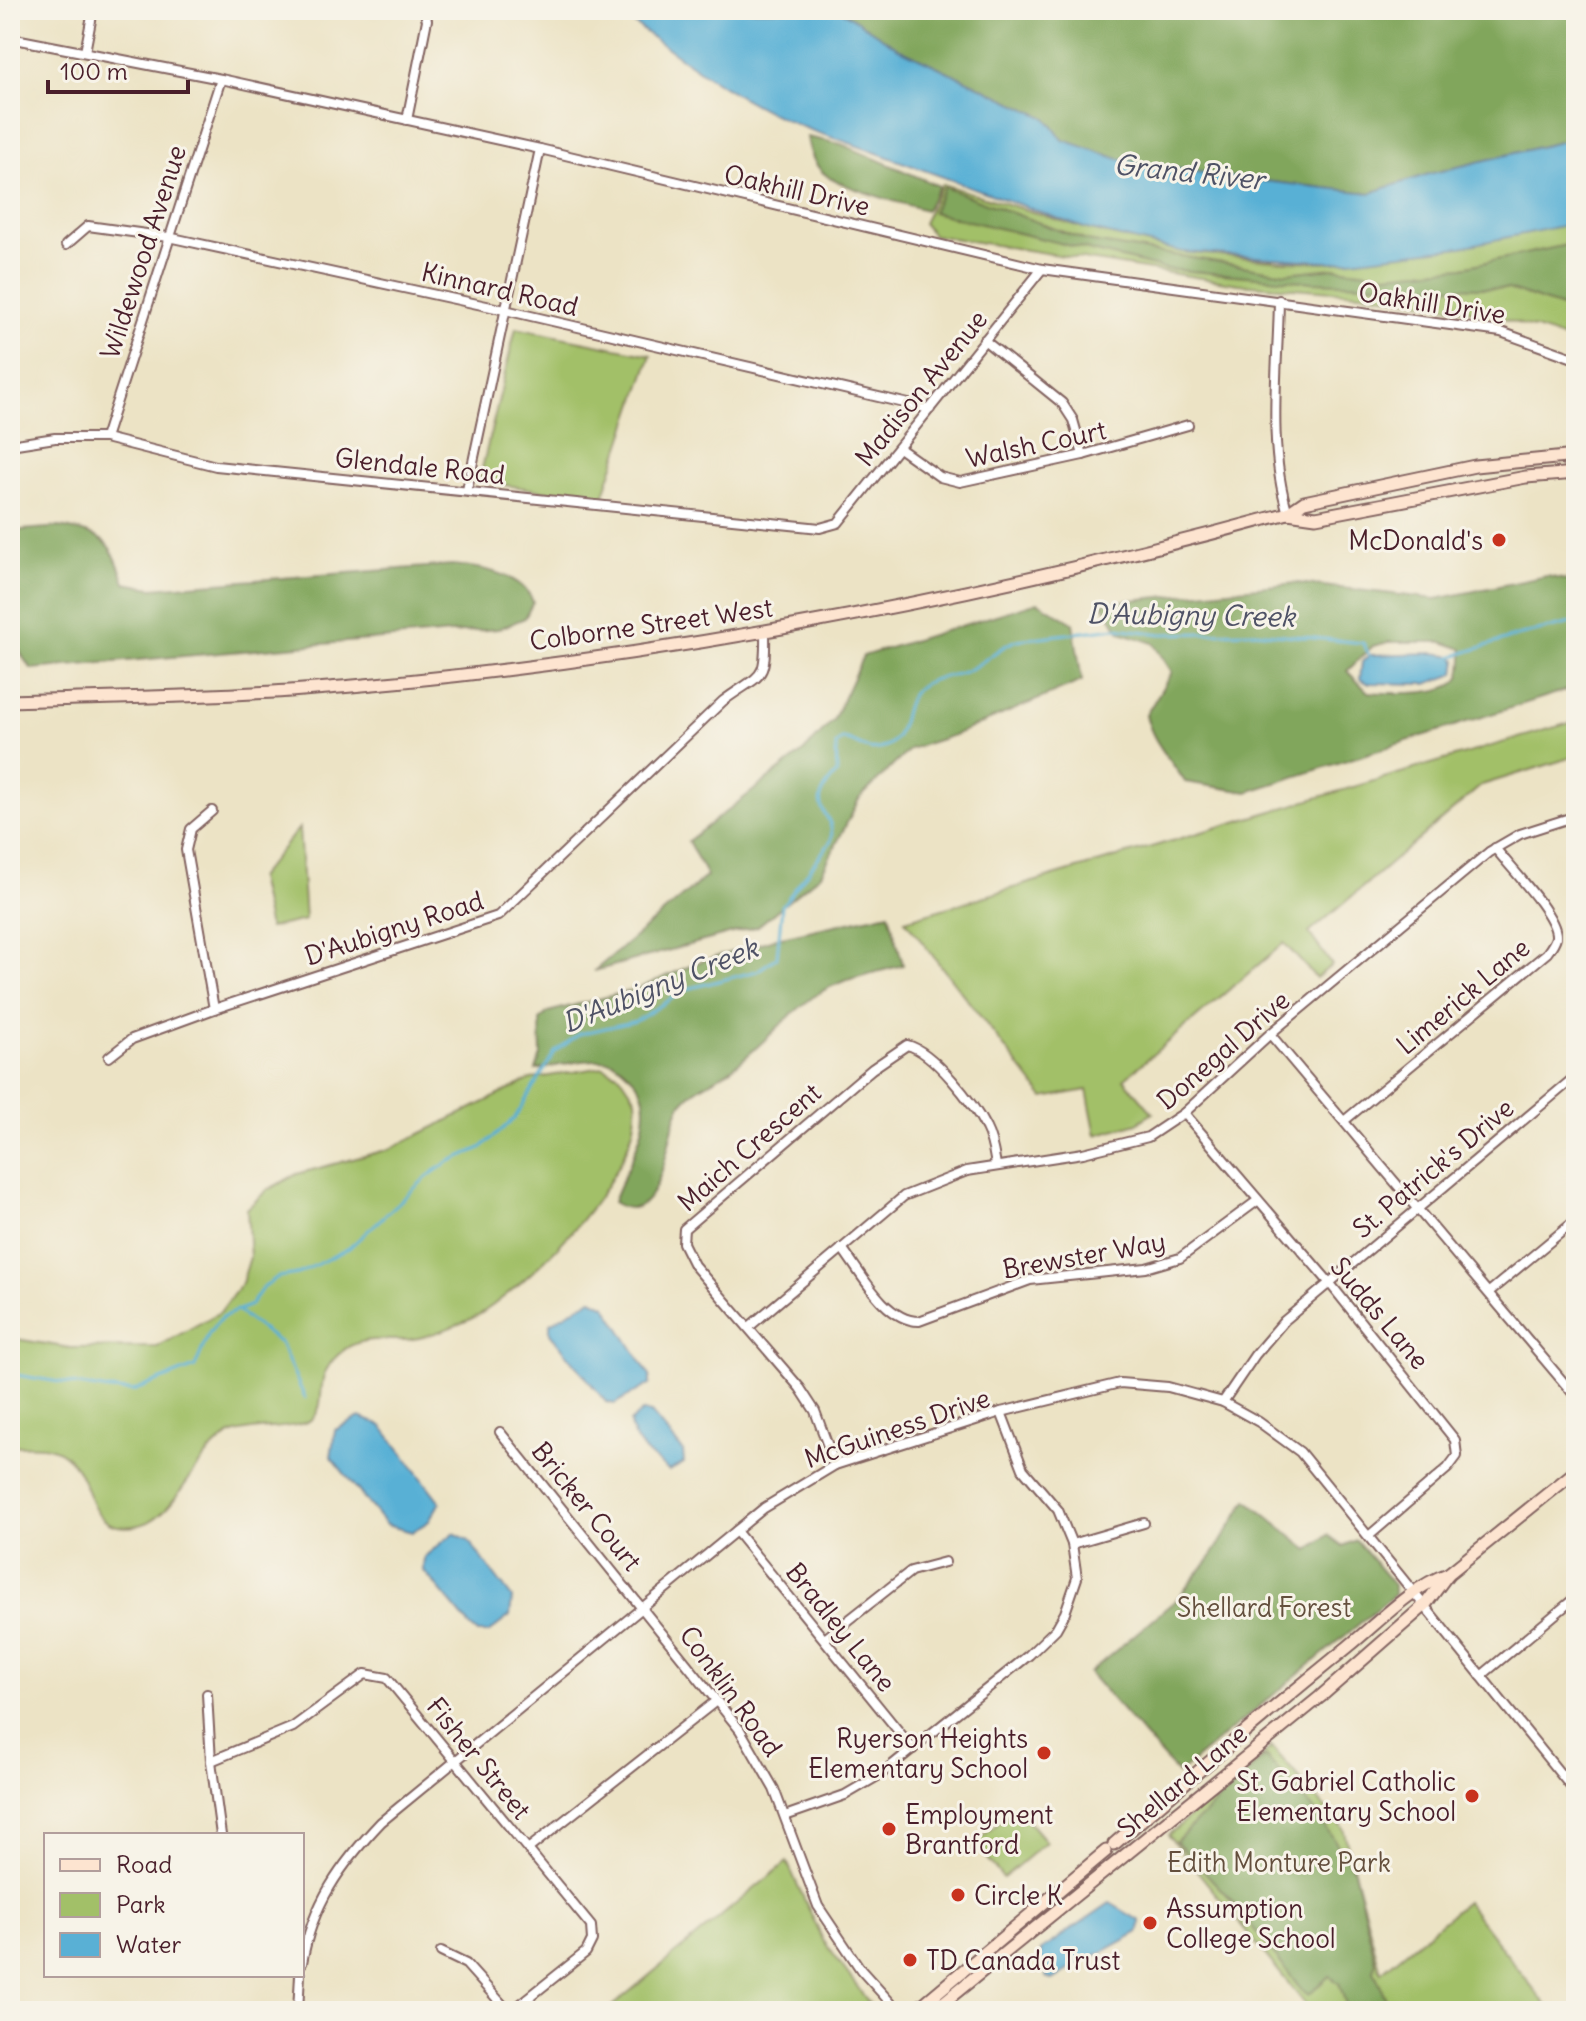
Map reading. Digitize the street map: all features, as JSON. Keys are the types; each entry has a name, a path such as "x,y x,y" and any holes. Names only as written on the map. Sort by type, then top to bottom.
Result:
{"main road":[{"name":"Colborne Street West","path":"10,701 290,691 554,662 765,631 1074,567 1288,513 1304,502 1475,466 1576,456"},
{"name":"Colborne Street West","path":"1288,513 1316,517 1507,481 1576,473"},
{"name":"Shellard Lane","path":"933,2011 1320,1697 1425,1605 1448,1574 1576,1471"},
{"name":"Shellard Lane","path":"915,2011 1239,1735 1433,1579 1448,1574"}],"street":[{"path":"85,52 93,10"},
{"path":"407,120 427,20 424,10"},
{"name":"Oakhill Drive","path":"10,38 221,79 540,149 1042,269 1501,332 1576,359"},
{"name":"Wildewood Avenue","path":"105,438 221,79"},
{"path":"467,490 540,149"},
{"name":"Kinnard Road","path":"66,245 88,226 168,237 505,310 930,409"},
{"name":"Madison Avenue","path":"828,526 838,523 1042,269"},
{"path":"1279,300 1279,485 1288,513"},
{"path":"984,340 1062,403 1073,420 1083,455"},
{"name":"Walsh Court","path":"899,448 940,477 960,482 1083,455 1188,425"},
{"name":"Glendale Road","path":"10,445 55,438 105,438 216,466 820,528 828,526"},
{"name":"D'Aubigny Road","path":"109,1057 132,1039 214,1009 498,916 723,701 759,677 767,662 765,631"},
{"path":"212,811 191,829 186,850 214,1009"},
{"name":"Donegal Drive","path":"749,1327 904,1196 948,1176 996,1165 1123,1145 1148,1137 1184,1113 1270,1034 1495,848 1520,834 1576,816"},
{"name":"Limerick Lane","path":"1344,1121 1536,963 1553,944 1556,936 1553,919 1495,848"},
{"path":"1270,1034 1576,1397"},
{"name":"Maich Crescent","path":"835,1465 808,1399 783,1364 686,1254 682,1237 684,1229 892,1053 907,1045 924,1051 979,1115 991,1139 996,1165"},
{"name":"St. Patrick's Drive","path":"1223,1402 1269,1336 1328,1281 1576,1076"},
{"name":"Sudds Lane","path":"1184,1113 1328,1281 1455,1440 1457,1456 1448,1468 1370,1535"},
{"name":"Brewster Way","path":"842,1248 890,1310 904,1321 919,1321 1030,1280 1146,1268 1180,1258 1257,1201"},
{"path":"1489,1292 1576,1220"},
{"name":"McGuiness Drive","path":"304,1943 318,1906 344,1861 381,1822 788,1490 835,1465 1001,1412 1120,1383 1168,1387 1223,1402 1259,1422 1300,1452 1576,1793"},
{"path":"785,1816 863,1786 1029,1655 1056,1629 1077,1578 1072,1544 1058,1510 1023,1469 1001,1412"},
{"name":"Bricker Court","path":"500,1432 642,1606"},
{"path":"1072,1544 1144,1523"},
{"name":"Bradley Lane","path":"736,1531 826,1638 913,1749"},
{"path":"826,1638 911,1571 923,1565 945,1562"},
{"path":"1481,1676 1576,1597"},
{"name":"Conklin Road","path":"642,1606 763,1766 818,1906 861,1970 898,2011"},
{"name":"Fisher Street","path":"211,1761 293,1727 326,1705 358,1677 372,1672 387,1678 591,1926 592,1940 586,1952 510,2011"},
{"path":"207,1694 211,1761 221,1833"},
{"path":"528,1849 716,1701"},
{"path":"441,1952 466,1964 510,2011"},
{"path":"298,2011 300,1977"}],"green space":[{"path":"840,10 1576,10 1576,138 1429,174 1370,193 1228,177 1119,159 1063,140 1046,118 900,49"},
{"path":"807,137 841,144 939,186 926,210 859,190 826,175 818,167"},
{"path":"942,184 1087,229 1183,252 1282,261 1333,262 1576,223 1576,342 1489,314 1373,294 1238,284 933,235 923,223"},
{"path":"944,187 1087,241 1286,273 1334,268 1386,274 1463,267 1576,243 1576,312 1508,289 1313,282 1166,269 932,212"},
{"path":"516,328 651,355 602,500 479,481"},
{"path":"60,527 97,537 110,548 125,583 152,588 452,565 487,570 510,579 528,592 533,602 525,618 498,629 32,669 15,640 11,623 10,531"},
{"path":"1547,576 1576,582 1576,687 1247,792 1185,782 1157,743 1146,715 1172,672 1153,643 1120,632 1102,603 1297,583 1436,599","holes":["1389,642 1442,642 1463,649 1461,676 1443,689 1416,693 1368,692 1347,671 1373,646"]},
{"path":"1038,602 1073,623 1082,681 954,735 910,749 859,799 821,874 758,926 594,971 707,876 688,841 803,752 833,721 863,656"},
{"path":"1576,721 1576,756 1482,785 1309,933 1332,965 1316,978 1284,943 1124,1079 1153,1113 1137,1123 1096,1135 1087,1090 1044,1098 905,920"},
{"path":"299,828 305,920 269,928 258,878"},
{"path":"889,913 903,965 847,980 816,995 740,1062 694,1091 679,1108 653,1192 643,1204 630,1208 613,1202 640,1137 645,1103 640,1088 621,1066 610,1061 582,1061 536,1070 541,1055 540,1020 548,1012 637,989 699,962 777,938"},
{"path":"603,1067 620,1075 636,1099 633,1128 622,1158 605,1189 557,1248 531,1274 482,1313 415,1339 370,1340 349,1346 330,1363 325,1372 320,1404 313,1418 298,1425 231,1435 207,1456 166,1509 143,1524 122,1527 108,1522 98,1512 77,1469 67,1456 48,1447 10,1446 10,1338 70,1348 157,1347 220,1312 242,1283 250,1257 247,1209 267,1190 297,1174 390,1149 531,1079"},
{"name":"Shellard Forest","path":"1247,1500 1309,1550 1328,1535 1343,1546 1356,1540 1394,1585 1394,1595 1178,1774 1089,1673 1177,1599 1212,1556"},
{"name":"Edith Monture Park","path":"1272,1747 1343,1828 1381,1972 1466,1902 1551,2011 1311,2011 1168,1835"},
{"name":"Edith Monture Park","path":"1265,1756 1316,1812 1354,1870 1376,1963 1374,1971 1391,2011 1348,2011 1339,1983 1329,1976 1309,1995 1302,1990 1231,1900 1176,1841"},
{"path":"1017,1808 1046,1842 1003,1878 974,1843"},
{"path":"787,1862 823,1940 875,2011 606,2011"}],"water":[{"name":"Grand River","path":"616,10 840,10 900,49 1046,118 1063,140 1119,159 1228,177 1370,193 1429,174 1576,138 1576,223 1461,247 1333,262 1183,252 1087,229 781,118 695,68"},
{"name":"D'Aubigny Creek","path":"1369,655 1449,655 1457,660 1455,674 1426,684 1367,683 1360,679 1362,662"},
{"path":"592,1299 606,1306 650,1376 650,1384 614,1404 606,1402 550,1333 550,1323"},
{"path":"642,1412 651,1413 683,1451 684,1463 669,1471 634,1437 630,1422"},
{"path":"360,1417 382,1426 440,1502 429,1521 412,1532 386,1525 331,1457 335,1430"},
{"path":"454,1533 468,1540 512,1598 510,1616 488,1633 478,1633 470,1626 423,1570 424,1557"},
{"path":"1110,1903 1140,1921 1139,1932 1088,1960 1080,1958 1082,1962 1053,1980 1046,1977 1047,1967 1041,1961 1041,1950"}],"waterway":[{"name":"D'Aubigny Creek","path":"1451,657 1517,636 1576,622"},
{"name":"D'Aubigny Creek","path":"10,1374 133,1391 195,1367 209,1333 222,1317 251,1305 263,1287 278,1277 298,1274 349,1248 428,1176 448,1162 481,1148 514,1119 555,1052 579,1034 636,1021 687,989 757,971 777,957 782,906 831,841 829,822 820,803 826,786 837,773 836,745 842,739 871,749 890,744 899,731 909,699 925,683 971,669 1017,640 1116,628 1162,634 1255,632 1363,643 1369,655"},
{"path":"236,1310 280,1343 305,1398"}],"place":[{"name":"McDonald's","path":"1499,540"},
{"name":"Ryerson Heights Elementary School","path":"1044,1753"},
{"name":"St. Gabriel Catholic Elementary School","path":"1472,1796"},
{"name":"Employment Brantford","path":"889,1829"},
{"name":"Circle K","path":"958,1895"},
{"name":"Assumption College School","path":"1150,1923"},
{"name":"TD Canada Trust","path":"910,1960"}]}
